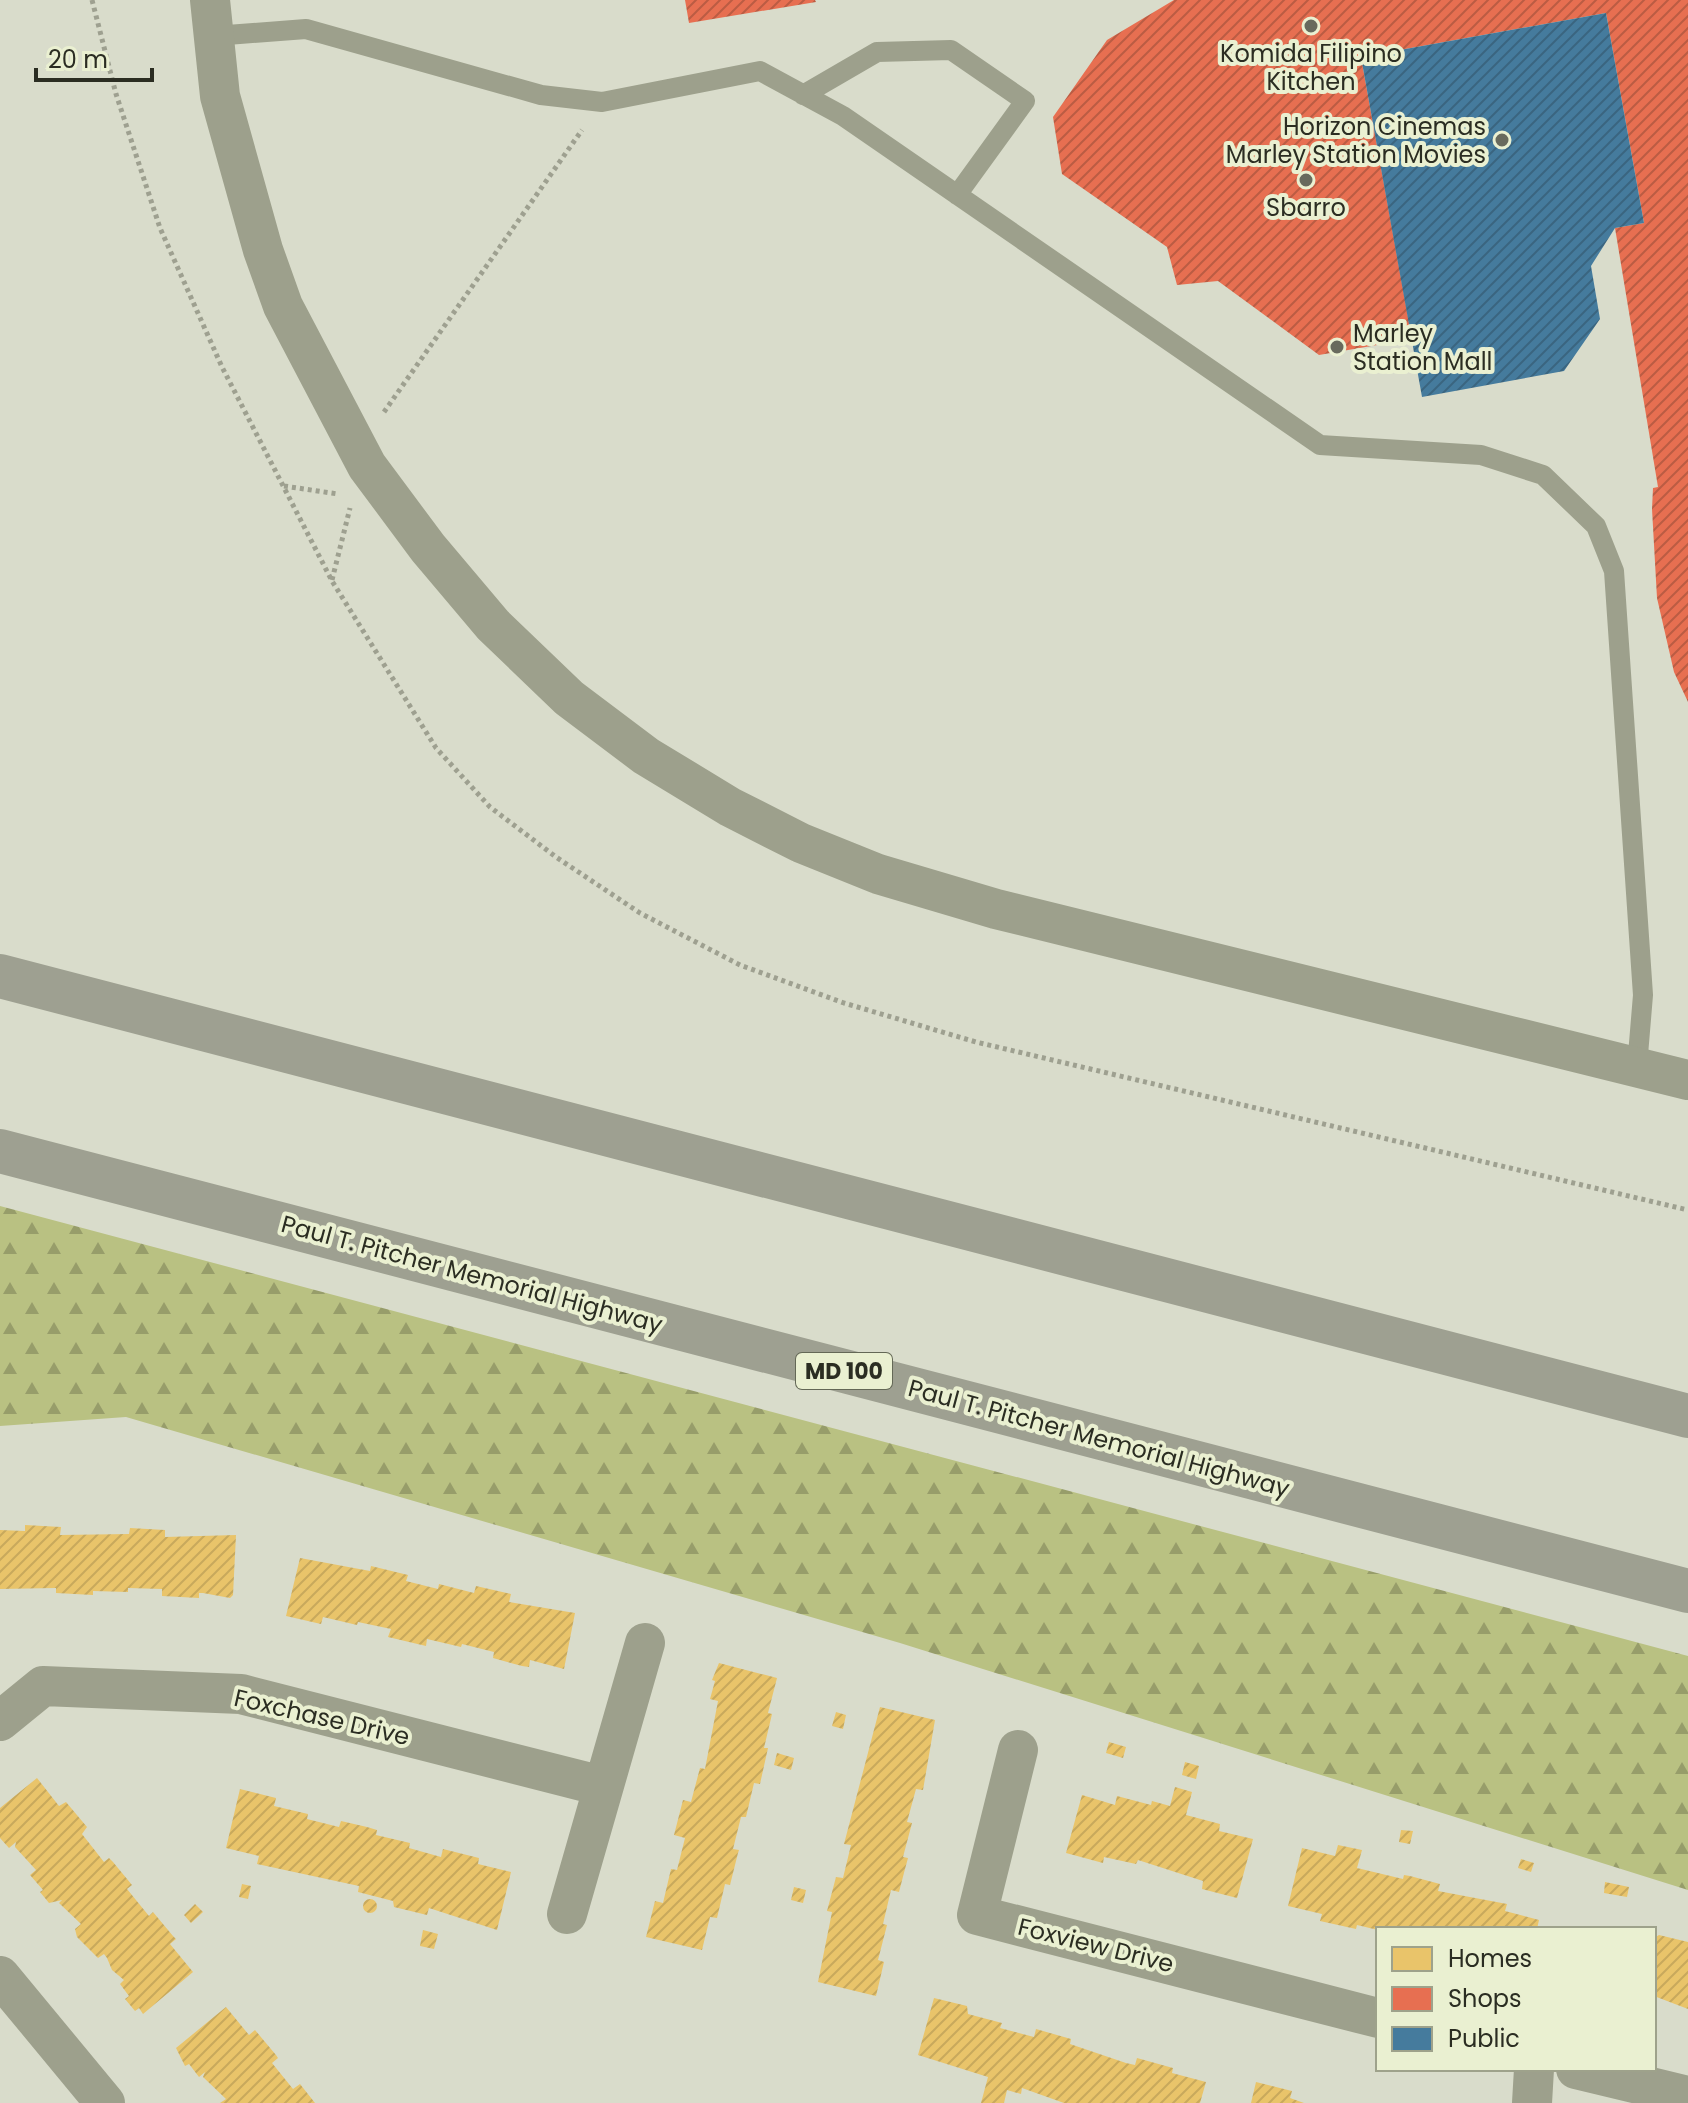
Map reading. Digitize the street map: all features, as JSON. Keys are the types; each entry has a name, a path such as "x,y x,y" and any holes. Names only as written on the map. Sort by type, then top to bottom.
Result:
{"highway":[{"path":"0,976 1688,1416"},
{"name":"Paul T. Pitcher Memorial Highway","path":"0,1151 1688,1591"}],"street":[{"path":"212,18 220,96 248,205 283,306 361,481 428,548 493,625 569,698 646,756 730,807 801,843 878,874 996,909 1688,1080"},
{"path":"567,1914 645,1643"},
{"name":"Foxchase Drive","path":"0,1721 43,1686 241,1694 602,1786"},
{"name":"Foxview Drive","path":"1018,1750 977,1915 1376,2017"},
{"path":"0,1976 105,2103"},
{"path":"1532,2103 1534,2071"},
{"path":"1584,2071 1688,2096"}],"lane":[{"path":"212,18 306,29 541,95 602,102 760,71 843,116 1320,445 1481,455 1543,475 1596,526 1614,571 1643,995 1637,1067"},
{"path":"803,95 877,52 951,50 1025,101 957,195"}],"path":[{"path":"332,581 385,406 583,132 576,99"},
{"path":"283,486 361,481"}],"green space":[{"path":"0,1206 1688,1656 1688,1890 900,1643 126,1417 0,1426"}],"building: Homes":[{"path":"25,1525 61,1527 60,1535 129,1534 130,1528 165,1530 165,1537 236,1535 233,1595 230,1598 203,1593 199,1593 199,1598 162,1596 162,1589 128,1588 128,1592 93,1591 93,1595 56,1593 56,1588 0,1589 0,1530 25,1531"},
{"path":"300,1558 370,1571 371,1566 408,1575 406,1581 438,1589 439,1584 474,1593 476,1586 511,1594 509,1602 575,1613 564,1669 530,1660 529,1667 522,1666 493,1658 494,1652 462,1644 461,1647 427,1639 426,1646 388,1637 391,1629 358,1622 357,1625 323,1617 321,1624 286,1616"},
{"path":"719,1663 777,1678 768,1713 772,1714 760,1784 754,1783 746,1817 741,1817 733,1849 739,1850 730,1885 725,1884 717,1918 710,1917 702,1950 646,1937 655,1901 663,1903 671,1869 677,1870 685,1838 674,1835 683,1800 691,1802 700,1768 705,1769 718,1701 710,1699 715,1681 712,1680"},
{"path":"880,1707 935,1720 923,1790 916,1789 907,1822 912,1823 903,1857 908,1858 899,1892 891,1890 883,1924 887,1925 878,1960 884,1962 876,1996 818,1982 832,1912 827,1911 836,1877 843,1878 851,1845 844,1844"},
{"path":"836,1712 846,1715 843,1729 832,1726"},
{"path":"1109,1742 1126,1747 1123,1758 1106,1753"},
{"path":"777,1753 794,1758 791,1770 774,1765"},
{"path":"1185,1762 1199,1766 1196,1779 1182,1775"},
{"path":"37,1778 59,1806 66,1802 87,1827 82,1834 104,1862 109,1858 132,1885 127,1889 149,1916 153,1912 176,1939 170,1944 193,1972 143,2014 139,2008 135,2011 125,1999 129,1996 120,1984 124,1980 112,1970 104,1954 98,1958 77,1937 75,1929 81,1924 59,1903 62,1900 49,1903 40,1892 43,1890 30,1875 36,1870 15,1847 16,1842 9,1848 0,1838 0,1808"},
{"path":"1175,1787 1192,1792 1186,1815 1220,1824 1219,1831 1253,1839 1237,1898 1202,1889 1203,1881 1138,1860 1136,1864 1104,1857 1103,1863 1066,1853 1082,1795 1115,1805 1117,1796 1151,1805 1152,1801 1170,1806"},
{"path":"240,1789 276,1798 274,1806 308,1814 307,1819 339,1827 341,1821 367,1827 377,1830 376,1835 410,1843 409,1848 441,1857 443,1849 479,1858 478,1864 511,1872 497,1930 429,1908 427,1915 394,1907 393,1901 358,1892 359,1886 257,1864 259,1856 226,1848"},
{"path":"1401,1830 1413,1831 1410,1844 1399,1842"},
{"path":"1338,1845 1362,1850 1357,1868 1403,1879 1404,1875 1410,1876 1440,1884 1438,1891 1507,1904 1505,1911 1539,1920 1537,1927 1376,1927 1376,1930 1357,1925 1356,1929 1320,1921 1322,1914 1288,1906 1302,1848 1335,1856"},
{"path":"1521,1859 1534,1863 1531,1872 1518,1868"},
{"path":"1605,1882 1629,1887 1627,1897 1604,1893"},
{"path":"242,1884 251,1886 248,1899 239,1897"},
{"path":"794,1887 806,1890 803,1903 791,1900"},
{"path":"370,1899 377,1906 370,1913 363,1906"},
{"path":"195,1904 203,1912 191,1923 184,1915"},
{"path":"423,1930 438,1934 434,1949 420,1946"},
{"path":"1656,1937 1688,1942 1688,2009 1656,1997"},
{"path":"934,1998 967,2006 968,2014 1002,2023 1000,2028 1034,2037 1036,2029 1071,2039 1070,2044 1126,2063 1135,2065 1137,2058 1173,2068 1172,2073 1206,2082 1200,2103 1064,2103 1022,2088 1021,2094 1007,2090 1004,2103 981,2103 988,2077 918,2055"},
{"path":"226,2007 249,2035 255,2030 276,2055 278,2058 272,2063 293,2089 300,2084 315,2103 220,2103 226,2099 203,2077 205,2072 199,2077 189,2064 185,2066 176,2048"},
{"path":"1256,2082 1292,2091 1290,2098 1304,2103 1251,2103"}],"building: Shops":[{"path":"685,0 815,0 816,2 689,23"},
{"name":"Marley Station Mall","path":"1174,0 1688,0 1688,702 1674,672 1657,598 1652,509 1653,488 1658,487 1615,228 1644,223 1606,13 1361,57 1412,339 1319,355 1218,281 1177,285 1167,247 1062,174 1053,117 1107,40"}],"building: Public":[{"name":"Horizon Cinemas Marley Station Movies","path":"1606,13 1644,223 1615,228 1591,266 1600,319 1564,371 1422,397 1361,57"}],"place":[{"name":"Komida Filipino Kitchen","path":"1311,26"},
{"name":"Horizon Cinemas Marley Station Movies","path":"1502,140"},
{"name":"Sbarro","path":"1306,180"},
{"name":"Marley Station Mall","path":"1337,347"}]}
